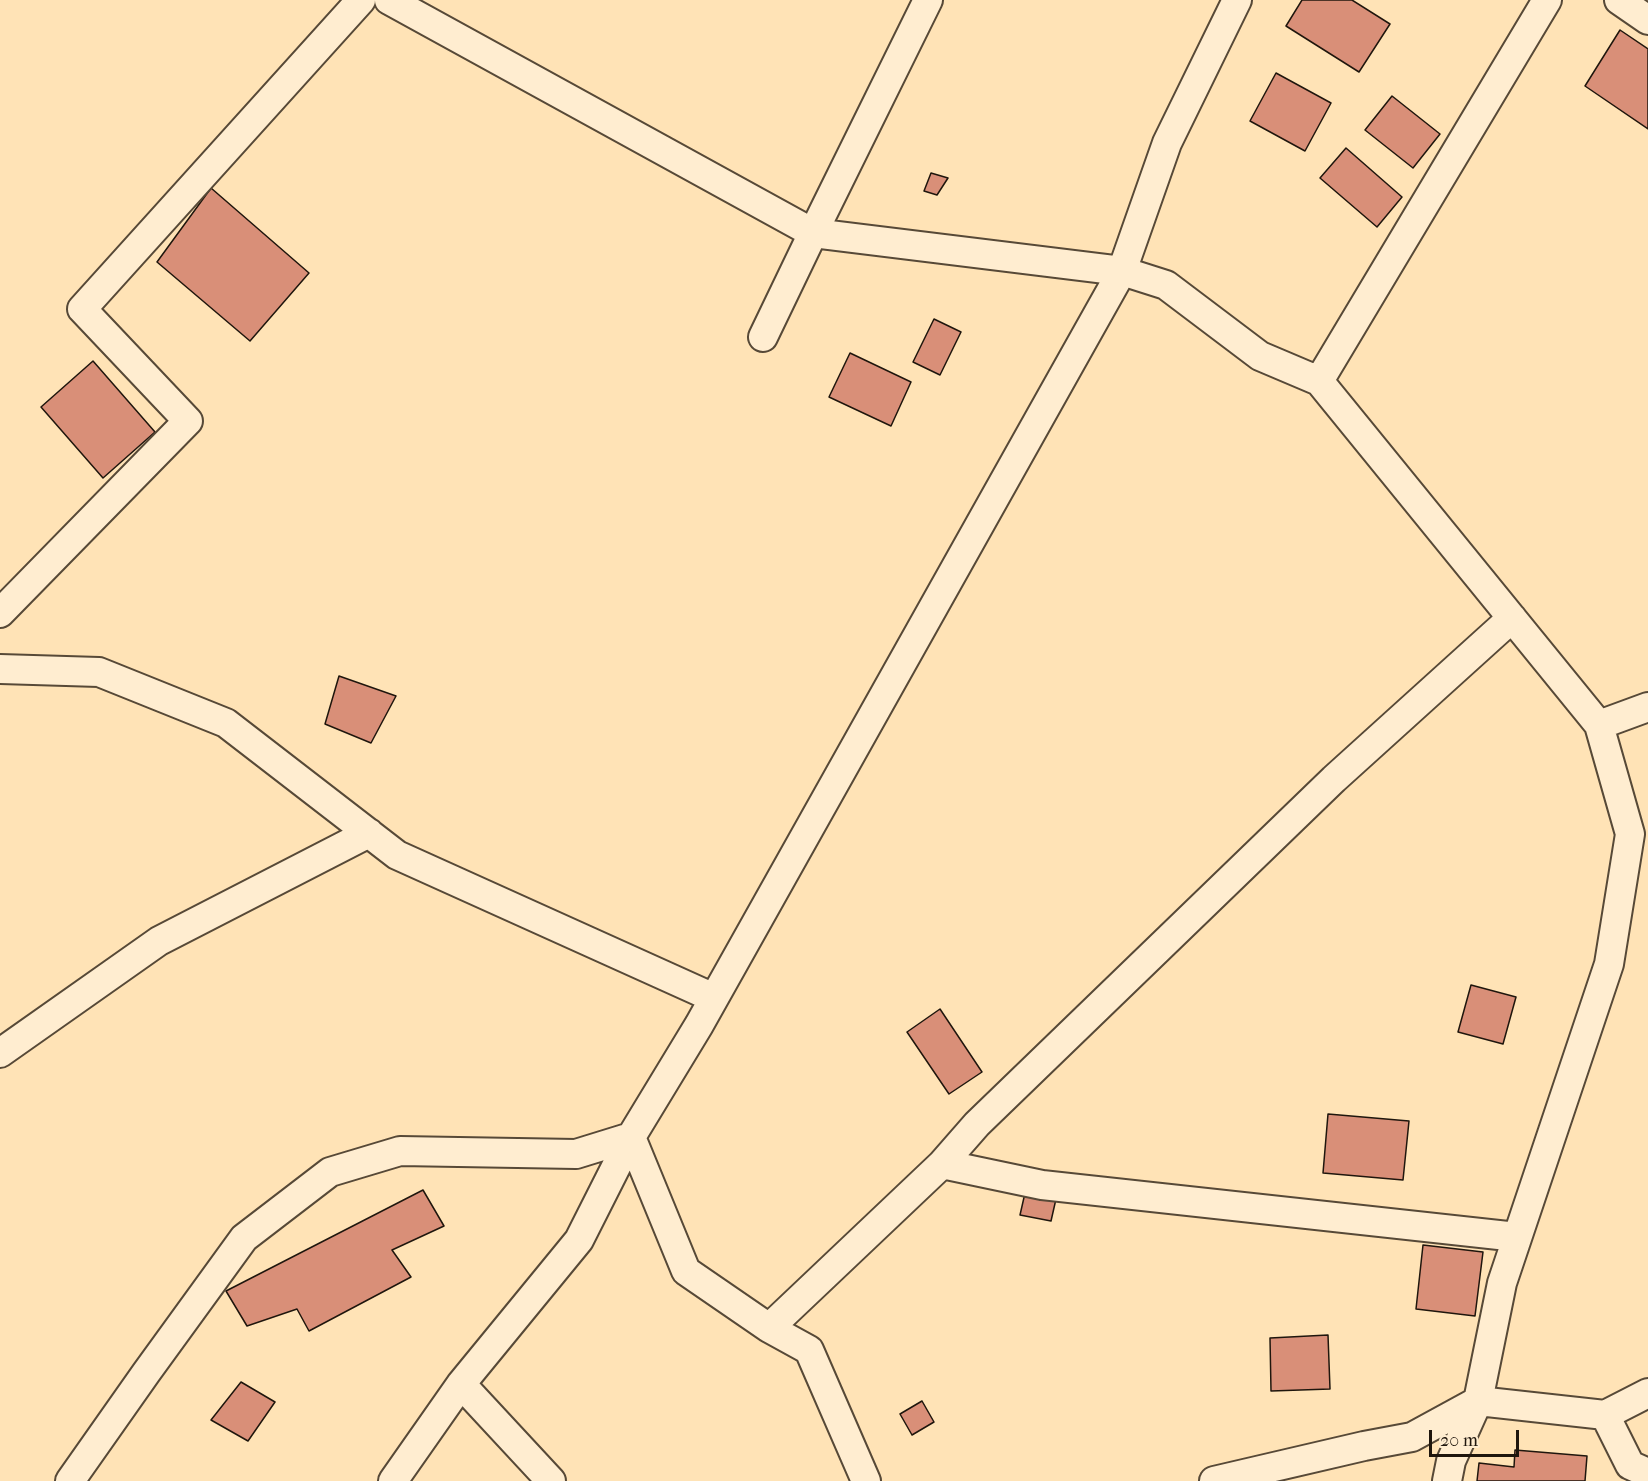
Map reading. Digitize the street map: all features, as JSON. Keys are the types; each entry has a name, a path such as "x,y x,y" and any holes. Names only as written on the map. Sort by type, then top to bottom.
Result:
{"street":[{"path":"0,613 188,421 82,309 361,0"},
{"path":"389,0 813,233 1122,272 1166,285 1260,356 1319,381 1599,725 1630,834 1609,964 1502,1283 1478,1401 1451,1461 1447,1481"},
{"path":"763,337 928,0"},
{"path":"393,1481 461,1384 579,1240 631,1137 714,998 1122,272 1167,143 1237,0"},
{"path":"1319,381 1547,0"},
{"path":"1619,0 1648,20"},
{"path":"769,1328 942,1164 977,1124 1334,779 1512,618"},
{"path":"0,669 99,672 226,723 397,855 714,998"},
{"path":"1599,725 1648,707"},
{"path":"0,1053 159,941 369,833"},
{"path":"631,1137 686,1271 769,1328 809,1350 866,1481"},
{"path":"70,1481 244,1238 330,1172 400,1151 576,1154 631,1137"},
{"path":"942,1164 1042,1185 1517,1237"},
{"path":"461,1384 551,1481"},
{"path":"1214,1481 1412,1437 1478,1401 1605,1415 1648,1394"},
{"path":"1605,1415 1630,1465 1648,1473"}],"building":[{"path":"1302,0 1352,0 1390,24 1359,72 1286,26"},
{"path":"1620,30 1648,49 1648,129 1585,86"},
{"path":"1276,73 1331,103 1305,151 1250,121"},
{"path":"1392,96 1440,134 1413,168 1365,130"},
{"path":"1346,148 1402,197 1377,227 1320,178"},
{"path":"931,173 948,178 937,195 924,191"},
{"path":"211,188 309,273 250,341 157,262"},
{"path":"934,319 961,332 940,375 913,362"},
{"path":"850,353 911,382 891,426 829,397"},
{"path":"93,361 155,432 103,478 41,407"},
{"path":"339,676 396,696 371,743 325,724"},
{"path":"1471,985 1516,997 1503,1044 1458,1032"},
{"path":"940,1009 982,1072 949,1094 907,1032"},
{"path":"1328,1114 1409,1121 1403,1180 1323,1173"},
{"path":"423,1190 444,1226 392,1250 411,1277 309,1331 297,1309 247,1326 226,1291"},
{"path":"1025,1193 1056,1199 1051,1221 1020,1215"},
{"path":"1423,1245 1483,1252 1475,1316 1416,1309"},
{"path":"1328,1335 1330,1389 1271,1391 1270,1338"},
{"path":"241,1382 275,1402 248,1441 211,1420"},
{"path":"922,1401 934,1422 912,1435 900,1414"},
{"path":"1515,1450 1587,1456 1585,1481 1477,1481 1479,1463 1514,1467"}]}
